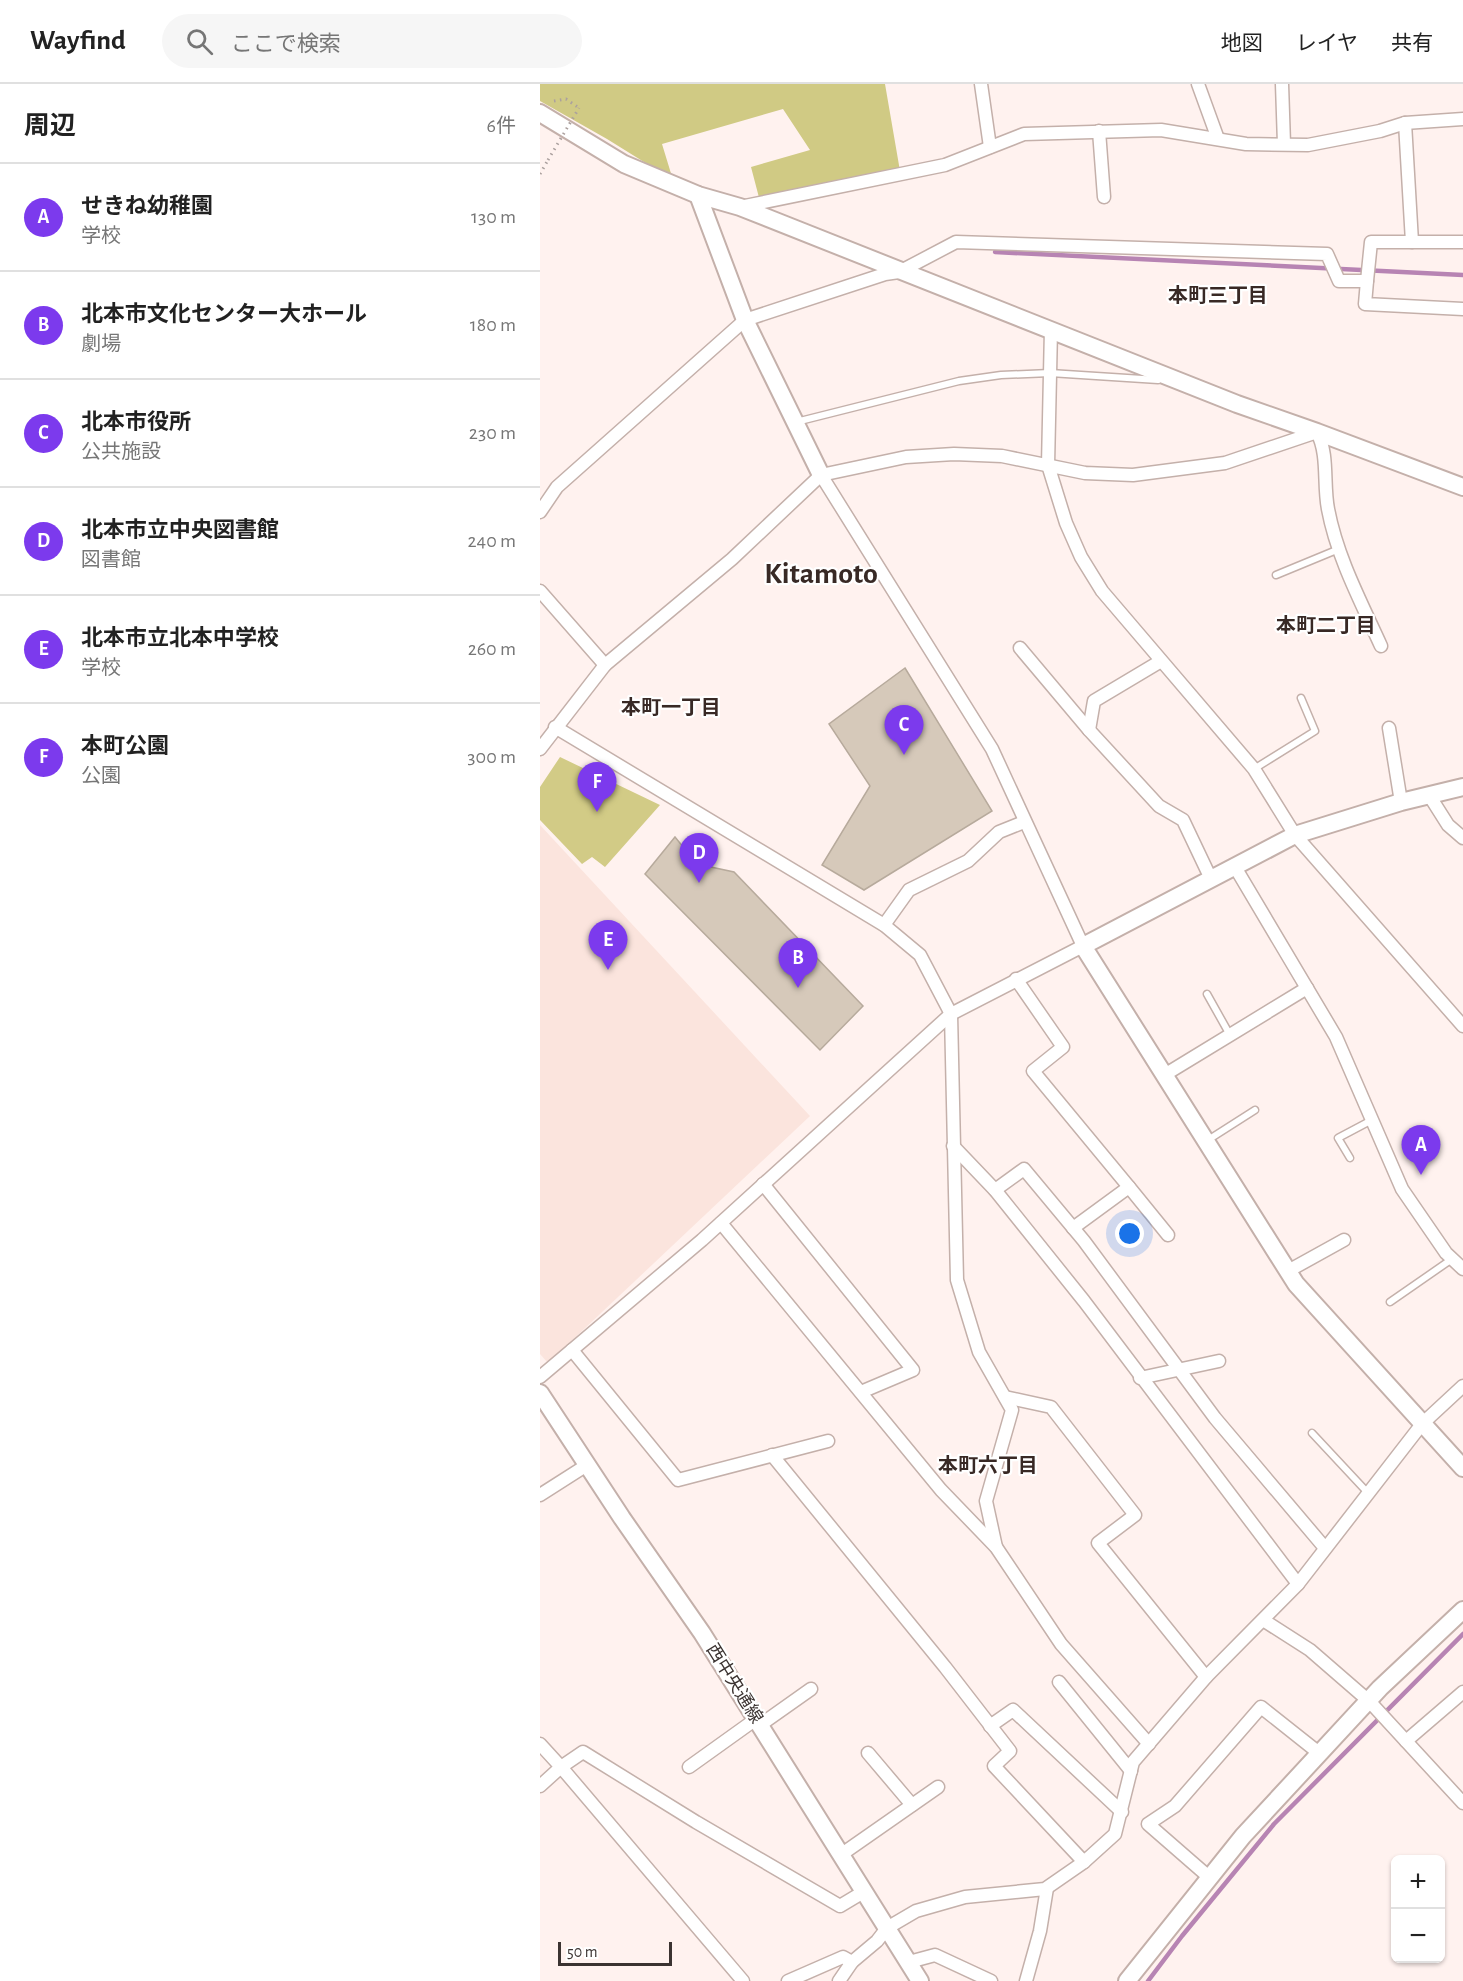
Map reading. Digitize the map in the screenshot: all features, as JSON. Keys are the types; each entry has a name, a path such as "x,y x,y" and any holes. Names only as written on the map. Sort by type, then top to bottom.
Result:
{"street":[{"path":"981,84 990,147"},
{"path":"1198,84 1218,139"},
{"path":"1282,84 1284,144"},
{"path":"540,113 624,164 698,195 740,207 1236,404 1463,487"},
{"path":"740,207 945,165 1024,134 1161,130 1246,144 1308,145 1380,131 1405,123 1463,119"},
{"path":"1405,123 1412,242"},
{"path":"1099,131 1104,197"},
{"path":"698,195 745,320 820,475 992,749 1083,946 1166,1074 1296,1284 1463,1468"},
{"path":"540,512 557,487 745,320 885,274 899,272 956,242 1327,254 1339,281 1367,281"},
{"path":"1463,242 1371,242 1365,304 1463,309"},
{"path":"1051,329 1048,465 1066,523 1081,557 1102,591 1254,769 1295,835 1463,1026"},
{"path":"540,749 605,665 732,559 820,475 906,457 954,454 1002,456 1085,473 1133,475 1225,463 1317,432"},
{"path":"1317,432 1323,442 1327,507 1339,549 1381,646"},
{"path":"540,591 605,665"},
{"path":"1020,648 1089,730 1159,806 1182,820 1211,879"},
{"path":"1089,730 1094,701 1161,661"},
{"path":"555,728 884,925 921,955 951,1014 957,1280 979,1352 1012,1410 986,1501 996,1547"},
{"path":"1389,728 1401,802"},
{"path":"540,1377 721,1223 951,1014 1295,835 1401,802 1463,787"},
{"path":"1429,795 1448,825 1463,838"},
{"path":"884,925 909,890 968,861 999,832 1024,822"},
{"path":"1234,867 1336,1037 1402,1189 1452,1259 1463,1269"},
{"path":"1016,979 1064,1047 1033,1071 1168,1235"},
{"path":"1166,1074 1307,988"},
{"path":"953,1146 995,1191 1084,1301 1298,1584"},
{"path":"995,1191 1024,1169 1073,1228 1215,1418 1325,1548"},
{"path":"763,1184 913,1370 861,1392"},
{"path":"1073,1228 1129,1187"},
{"path":"721,1223 941,1490 996,1547 1061,1644 1149,1744"},
{"path":"1288,1271 1344,1240"},
{"path":"572,1350 678,1480 828,1441"},
{"path":"1140,1378 1219,1361"},
{"path":"838,1981 852,1962 877,1941 887,1928 916,1911 965,1897 1047,1888 1084,1862 1115,1834 1133,1762 1206,1677 1298,1584 1422,1424 1463,1386"},
{"name":"西中央通線","path":"540,1393 702,1633 920,1981"},
{"path":"1005,1397 1051,1407 1135,1515 1098,1543 1206,1677"},
{"path":"772,1455 1010,1751 994,1766 1084,1862"},
{"path":"540,1495 587,1464"},
{"path":"1127,1981 1243,1836 1380,1688 1463,1610"},
{"path":"1263,1620 1310,1650 1370,1701 1462,1800"},
{"path":"1059,1683 1131,1771"},
{"path":"689,1767 811,1689"},
{"path":"1406,1742 1463,1692"},
{"path":"1210,1878 1148,1824 1175,1806 1261,1707 1319,1753"},
{"path":"990,1726 1013,1710 1122,1812"},
{"path":"540,1744 743,1981"},
{"path":"540,1786 561,1767 583,1752 696,1822 840,1906 865,1891"},
{"path":"868,1753 912,1805"},
{"path":"842,1854 939,1787"},
{"path":"1026,1981 1040,1930 1047,1888"},
{"path":"909,1962 935,1955 991,1981"},
{"path":"788,1981 843,1957 852,1962"}],"lane":[{"path":"795,422 959,381 1001,375 1050,373 1180,381"},
{"path":"1276,574 1339,549"},
{"path":"1254,769 1315,731 1300,698"},
{"path":"1207,994 1230,1035"},
{"path":"1207,1140 1255,1110"},
{"path":"1350,1158 1338,1138 1372,1120"},
{"path":"1390,1302 1452,1259"},
{"path":"1312,1432 1368,1493"}],"path":[{"path":"540,174 579,108 566,99 554,101"}],"shaded area":[{"path":"540,84 885,84 900,171 762,209 751,167 810,150 783,109 662,144 673,180 540,101"},
{"path":"560,757 660,805 605,867 592,857 582,864 540,820 540,787"},
{"path":"540,825 810,1116 548,1363 540,1354"}],"building":[{"path":"905,668 992,811 864,890 822,865 870,786 829,724"},
{"path":"675,837 697,864 734,872 863,1006 820,1050 645,874"}],"waterway":[{"path":"995,252 1463,275"},
{"path":"1148,1981 1274,1824 1463,1634"}],"place":[{"name":"北本市役所","path":"904,755"},
{"name":"本町公園","path":"597,812"},
{"name":"北本市立中央図書館","path":"699,883"},
{"name":"北本市立北本中学校","path":"608,970"},
{"name":"北本市文化センター大ホール","path":"798,988"},
{"name":"せきね幼稚園","path":"1421,1175"}],"district":[{"name":"本町三丁目","path":"1218,296"},
{"name":"Kitamoto","path":"821,574"},
{"name":"本町二丁目","path":"1326,626"},
{"name":"本町一丁目","path":"671,708"},
{"name":"本町六丁目","path":"988,1466"}]}
